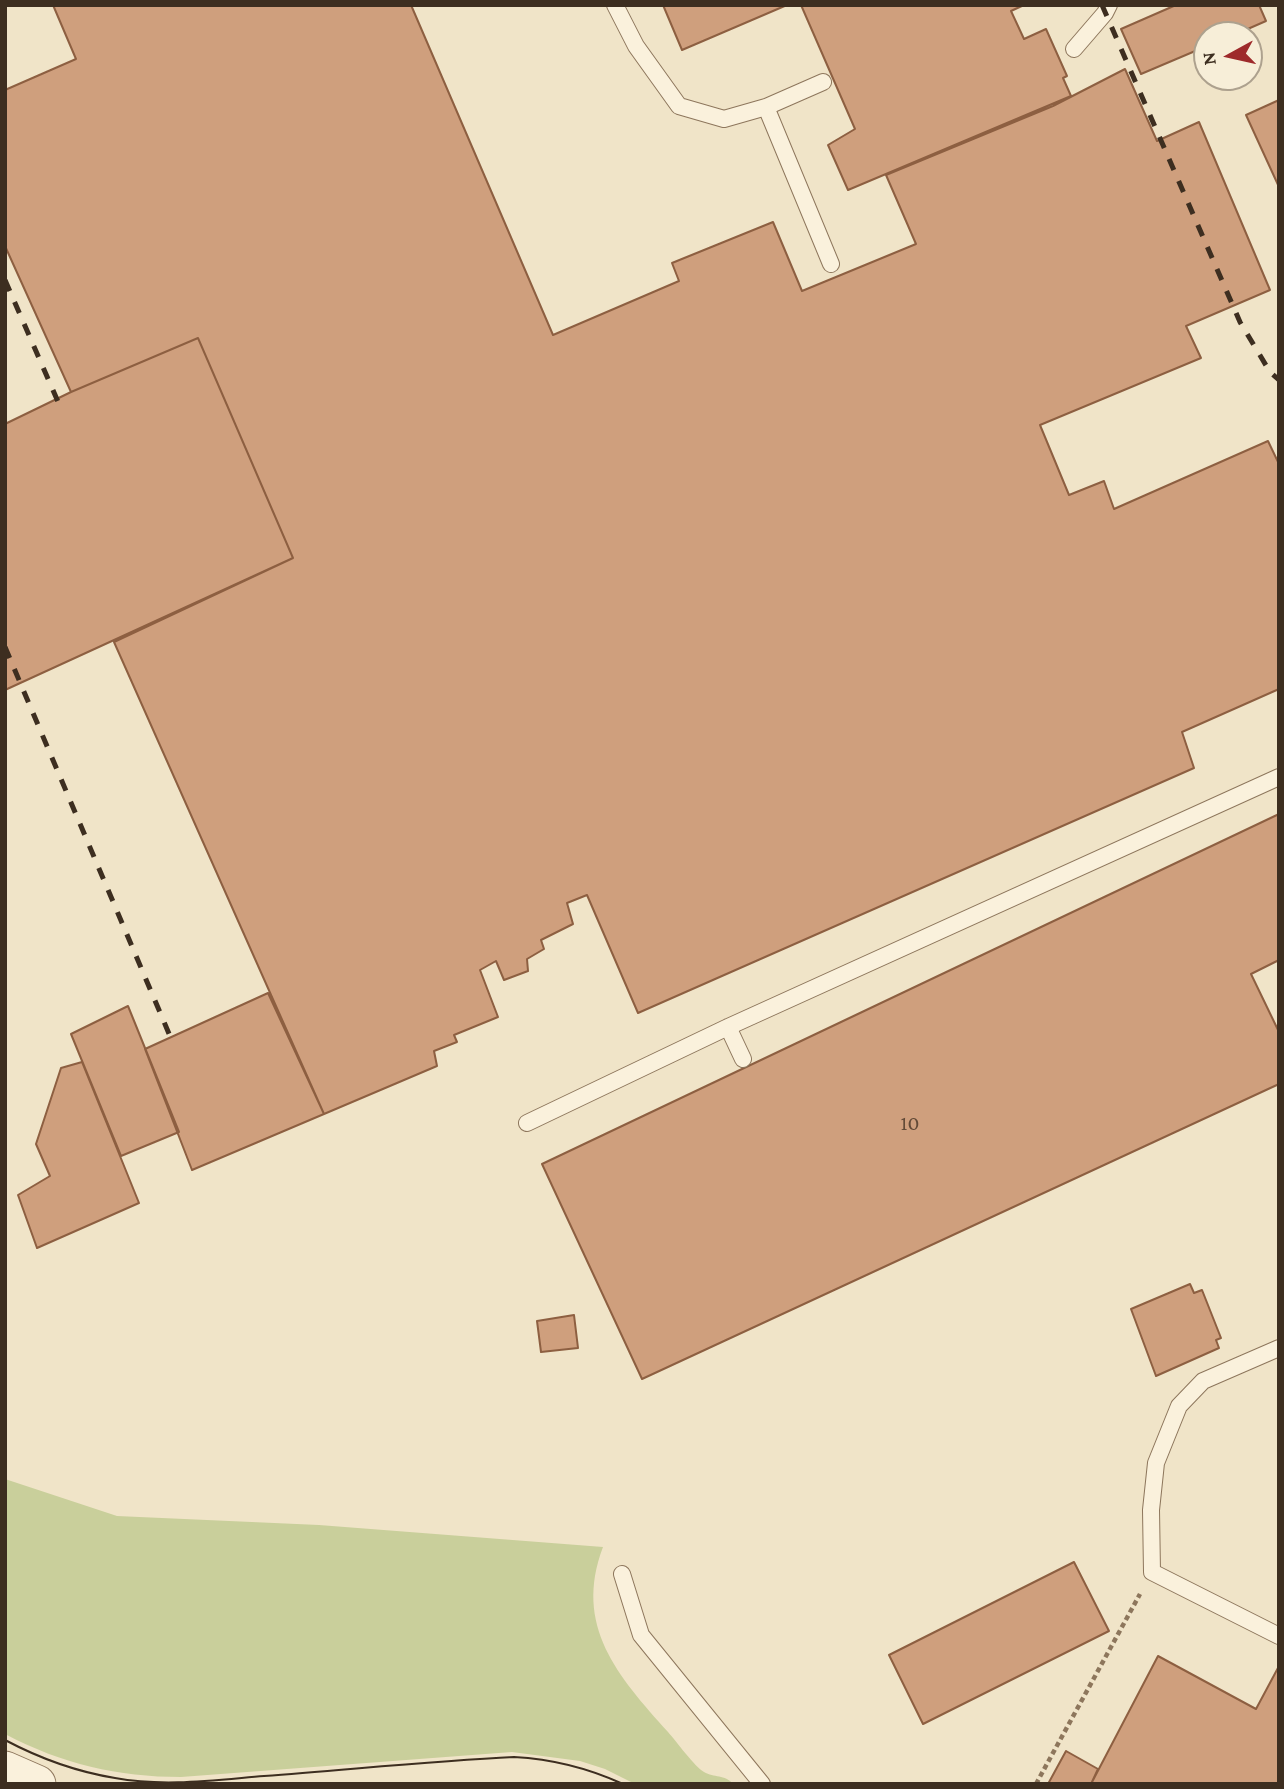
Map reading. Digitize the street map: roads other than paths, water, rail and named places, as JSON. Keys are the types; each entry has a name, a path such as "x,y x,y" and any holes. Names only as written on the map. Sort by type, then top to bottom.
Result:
{"street":[{"path":"5,1770 37,1784"}],"lane":[{"path":"615,5 636,46 679,106 724,119 766,107 823,82"},
{"path":"1074,49 1109,5"},
{"path":"766,107 831,264"},
{"path":"527,1123 728,1027 1279,778"},
{"path":"728,1027 743,1059"},
{"path":"1279,1348 1203,1381 1179,1406 1156,1463 1151,1510 1152,1572 1279,1636"},
{"path":"622,1574 641,1635 762,1784"}],"tram line":[{"path":"5,1740 31,1753 73,1768 133,1781 208,1781 514,1757 570,1765 623,1784"}],"railway":[{"path":"1102,5 1240,322 1270,372 1279,380"},
{"path":"5,280 59,404"},
{"path":"5,647 170,1036"}]}
